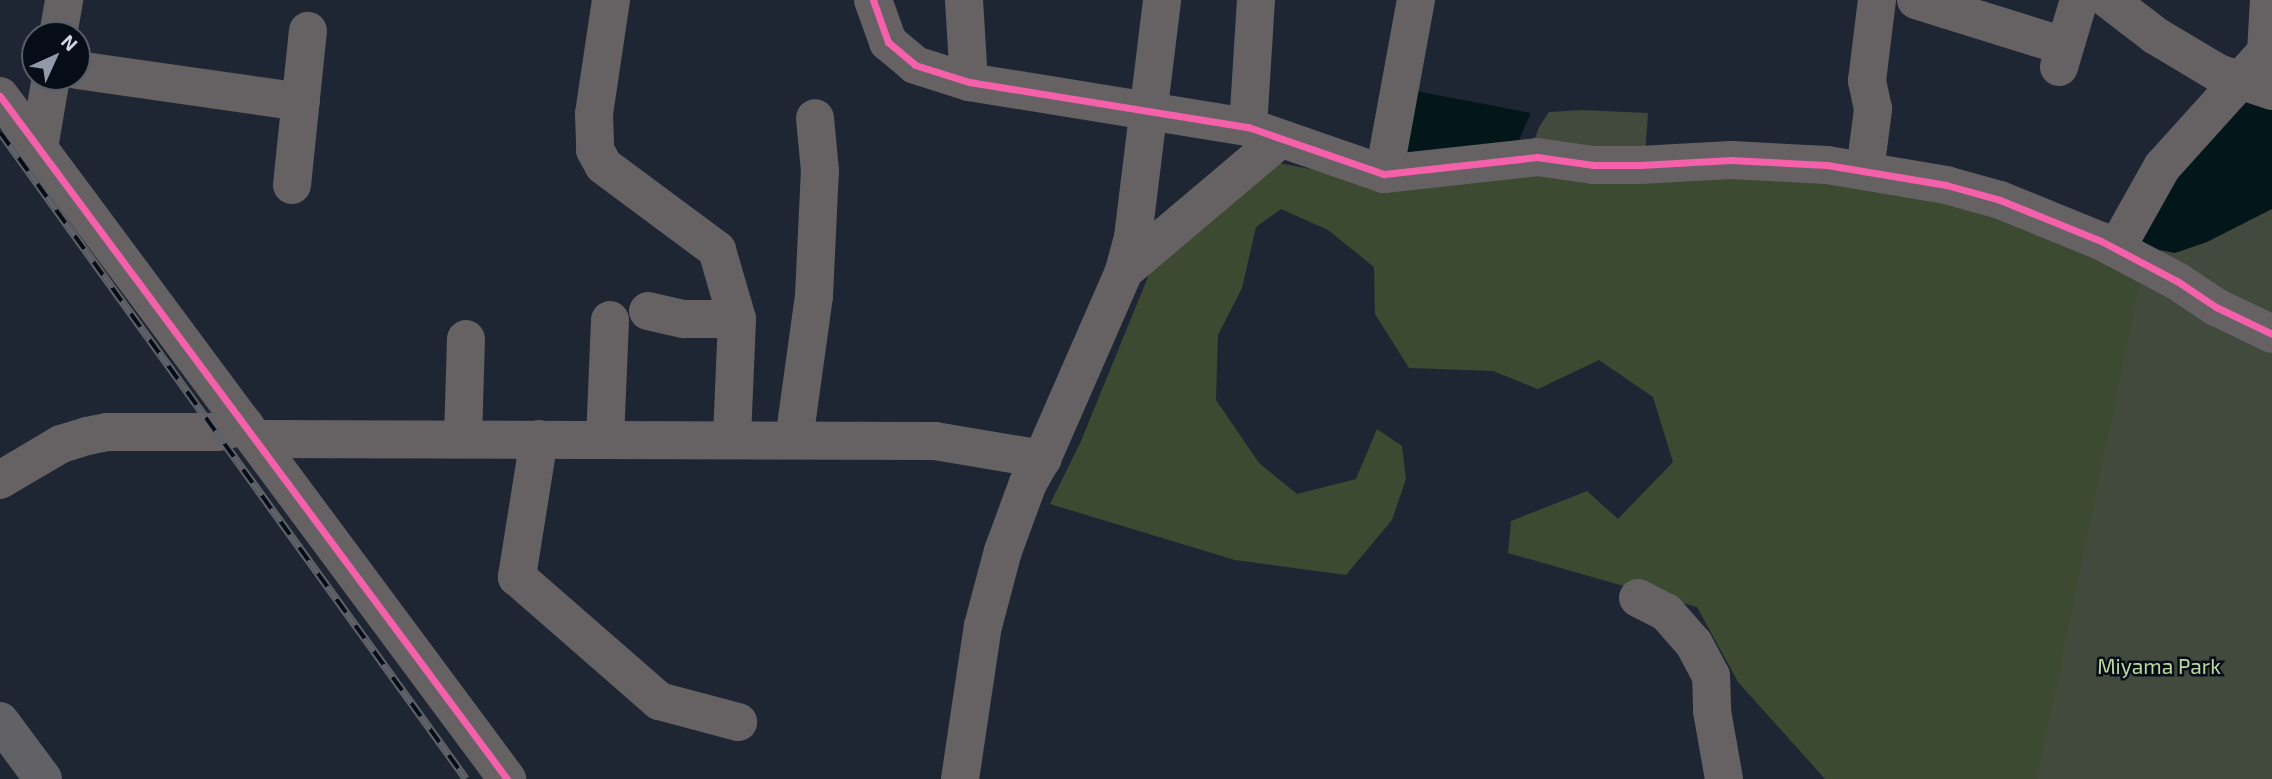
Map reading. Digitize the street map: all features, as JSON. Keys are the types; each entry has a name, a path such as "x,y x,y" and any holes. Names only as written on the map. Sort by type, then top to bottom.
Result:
{"highway":[{"path":"0,720 43,779"}],"street":[{"path":"60,21 64,0"},
{"path":"611,0 594,114 595,150 604,166 717,250 737,319 732,440"},
{"path":"873,0 888,42 915,65 970,82 1147,108 1264,133 1384,174 1537,158 1616,165 1672,166 1731,160 1827,165 1946,185 2000,200 2116,250 2177,281 2216,307 2272,334"},
{"path":"964,0 970,82"},
{"path":"960,779 984,622 1003,551 1028,483 1042,459 1124,271 1133,237 1162,0"},
{"path":"1124,271 1264,133 1256,0"},
{"path":"1384,174 1416,0"},
{"path":"1865,171 1873,109 1867,81 1877,0"},
{"path":"1933,3 2061,56 2079,0"},
{"path":"2109,0 2156,36 2197,61 2218,73 2257,86"},
{"path":"2116,250 2162,167 2257,86 2266,52 2269,0"},
{"path":"292,185 308,31"},
{"path":"91,72 301,102"},
{"path":"38,148 48,91"},
{"path":"0,96 507,779"},
{"path":"794,440 814,296 820,171 815,118"},
{"path":"648,311 684,319 737,319"},
{"path":"605,440 610,320"},
{"path":"463,439 466,339"},
{"path":"0,480 61,444 107,432 250,432 463,439 935,441 1042,459"},
{"path":"539,439 517,577 659,701 738,722"},
{"path":"1638,598 1665,611 1693,644 1711,676 1712,711 1724,779"}],"green space":[{"name":"Miyama Park","path":"2272,100 2272,779 2021,779 2129,249"},
{"path":"1582,110 1648,113 1645,156 1532,146 1539,127 1549,112"},
{"path":"1274,162 1381,183 1553,173 1826,179 2018,218 2144,264 2037,779 1825,779 1738,682 1697,607 1508,553 1511,521 1587,491 1618,519 1673,462 1653,397 1599,360 1538,389 1493,371 1409,368 1375,314 1374,267 1328,230 1281,209 1256,227 1242,288 1218,335 1216,400 1259,463 1297,494 1356,479 1377,429 1402,446 1406,479 1392,520 1346,575 1235,560 1050,504 1081,441 1150,272"}],"shaded area":[{"path":"1416,91 1531,113 1518,142 1406,154"},
{"path":"2252,100 2272,107 2272,209 2207,242 2175,253 2149,248 2136,237 2163,194 2239,103"}],"railway":[{"path":"0,132 466,779"}],"cycle path":[{"path":"873,0 888,42 915,65 969,82 1248,127 1384,174 1537,157 1593,165 1731,160 1827,165 1946,185 2000,200 2101,241 2177,281 2216,307 2272,334"},
{"path":"0,96 507,779"}]}
